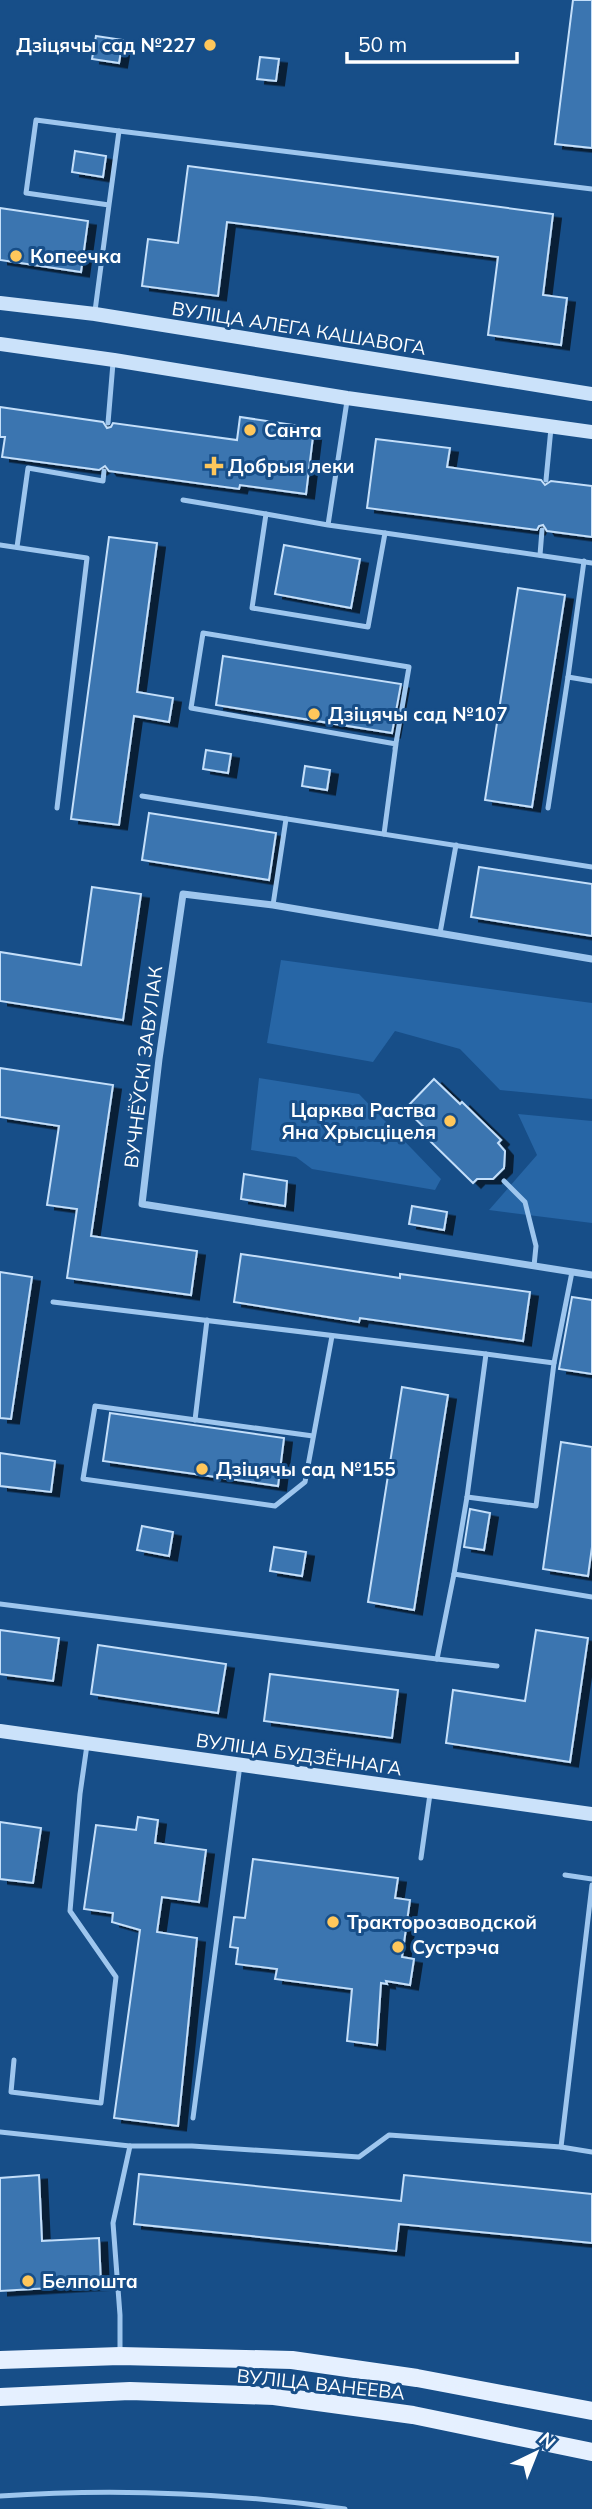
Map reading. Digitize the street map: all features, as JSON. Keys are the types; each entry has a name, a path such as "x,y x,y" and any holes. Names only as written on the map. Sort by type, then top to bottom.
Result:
{"main road":[{"name":"ВУЛІЦА АЛЕГА КАШАВОГА","path":"0,303 94,314 592,394"},
{"path":"0,344 347,398 592,432"},
{"name":"ВУЛІЦА БУДЗЁННАГА","path":"0,1731 592,1814"},
{"name":"ВУЛІЦА ВАНЕЕВА","path":"0,2360 120,2356 292,2360 417,2378 592,2411"},
{"name":"ВУЛІЦА ВАНЕЕВА","path":"0,2397 130,2391 274,2396 413,2415 592,2452"}],"street":[{"name":"ВУЧНЁЎСКІ ЗАВУЛАК","path":"592,958 273,905 183,894 159,1059 142,1204 592,1275"}],"lane":[{"path":"109,205 26,193 36,120 592,190"},
{"path":"94,314 119,131"},
{"path":"108,422 114,360"},
{"path":"328,525 347,398"},
{"path":"546,480 551,426"},
{"path":"16,547 28,468 103,481 104,471"},
{"path":"183,500 328,525 592,563"},
{"path":"266,514 252,608 368,627 386,533"},
{"path":"540,555 542,530"},
{"path":"0,545 87,558 57,808"},
{"path":"548,808 584,561"},
{"path":"384,834 409,667 203,633 191,708 396,744 395,749"},
{"path":"568,677 592,681"},
{"path":"142,796 592,867"},
{"path":"273,905 286,819"},
{"path":"440,933 456,845"},
{"path":"503,1181 525,1202 536,1246 534,1266"},
{"path":"467,1497 536,1506 554,1363 572,1272"},
{"path":"53,1302 554,1363"},
{"path":"195,1420 208,1321"},
{"path":"313,1436 95,1406 83,1479 275,1506 305,1482 332,1336"},
{"path":"437,1659 467,1497 486,1354"},
{"path":"454,1574 592,1597"},
{"path":"0,1604 497,1666"},
{"path":"14,2060 11,2092 101,2103 116,1978 70,1911 87,1745"},
{"path":"193,2118 240,1765"},
{"path":"421,1858 430,1791"},
{"path":"565,1875 592,1879"},
{"path":"561,2147 592,1885"},
{"path":"0,2132 130,2146 192,2146 359,2157 389,2135 561,2147 592,2152"},
{"path":"120,2356 120,2315 113,2223 130,2146"},
{"path":"0,2496 96,2491 204,2495 345,2509"}],"shaded area":[{"path":"281,960 592,1003 592,1099 500,1090 460,1049 395,1031 373,1062 267,1043"},
{"path":"259,1078 359,1094 441,1179 435,1190 312,1169 296,1157 251,1150"},
{"path":"518,1114 592,1121 592,1223 489,1210 537,1155"}],"building":[{"path":"573,0 592,0 592,148 555,144"},
{"path":"96,36 123,40 119,63 92,59"},
{"path":"260,57 279,59 276,81 257,79"},
{"path":"75,151 106,156 103,177 72,172"},
{"path":"188,166 553,214 543,295 567,298 561,345 488,335 498,257 227,222 218,296 142,286 148,239 178,243"},
{"path":"0,208 88,221 81,272 0,260"},
{"path":"0,407 103,422 107,428 113,423 237,440 240,417 314,428 306,494 240,485 239,489 109,471 105,466 99,470 2,457 5,437 0,437"},
{"path":"376,439 450,448 447,467 541,480 545,485 551,481 592,486 592,537 547,531 543,525 537,530 367,508"},
{"path":"109,537 157,543 137,692 173,698 169,722 134,716 119,825 71,819"},
{"path":"284,545 360,559 351,608 275,594"},
{"path":"518,588 565,595 532,807 485,800"},
{"path":"223,656 401,684 392,733 216,705"},
{"path":"206,750 231,754 228,773 203,769"},
{"path":"305,766 330,770 327,790 302,786"},
{"path":"149,813 276,833 269,880 142,860"},
{"path":"479,867 592,884 592,936 471,917"},
{"path":"92,887 141,894 123,1020 0,1001 0,952 81,965"},
{"path":"0,1068 113,1085 91,1236 197,1251 191,1295 67,1278 77,1209 47,1205 59,1126 0,1117"},
{"name":"Царква Раства Яна Хрысціцеля","path":"434,1079 501,1140 498,1143 505,1151 504,1168 493,1179 477,1179 473,1183 427,1138 431,1134 405,1109"},
{"path":"244,1174 287,1181 285,1206 241,1199"},
{"path":"412,1206 447,1212 444,1230 409,1224"},
{"path":"241,1254 400,1278 400,1274 530,1292 523,1341 360,1318 359,1322 234,1302"},
{"path":"0,1272 32,1277 11,1419 0,1418"},
{"path":"572,1297 592,1300 592,1374 559,1369"},
{"path":"402,1387 448,1395 414,1610 368,1602"},
{"path":"110,1413 284,1438 278,1486 103,1461"},
{"path":"561,1442 592,1447 592,1547 588,1576 543,1569"},
{"path":"0,1453 55,1461 51,1492 0,1486"},
{"path":"470,1509 490,1513 484,1550 464,1547"},
{"path":"142,1526 173,1532 169,1556 137,1550"},
{"path":"274,1547 306,1552 302,1576 270,1571"},
{"path":"0,1630 59,1638 53,1681 0,1674"},
{"path":"536,1630 588,1638 570,1762 446,1743 453,1690 525,1701"},
{"path":"98,1645 226,1664 218,1713 91,1694"},
{"path":"270,1674 398,1690 392,1738 264,1721"},
{"path":"138,1817 158,1820 155,1843 206,1850 199,1902 162,1897 157,1932 197,1938 178,2126 114,2118 140,1930 112,1922 113,1913 84,1909 96,1825 136,1830"},
{"path":"0,1822 41,1828 33,1883 0,1879"},
{"path":"253,1859 398,1878 395,1898 410,1900 402,1957 414,1959 410,1985 386,1981 387,1984 381,1983 377,2045 347,2041 352,1989 275,1979 277,1969 236,1964 238,1948 230,1947 234,1917 245,1918"},
{"path":"139,2174 401,2201 404,2175 592,2194 592,2243 399,2224 396,2251 134,2224"},
{"path":"39,2175 42,2241 99,2238 101,2285 0,2291 0,2178"}],"place":[{"name":"Дзіцячы сад №227","path":"210,45"},
{"name":"Копеечка","path":"16,256"},
{"name":"Санта","path":"250,430"},
{"name":"Добрыя леки","path":"214,466"},
{"name":"Дзіцячы сад №107","path":"314,714"},
{"name":"Царква Раства Яна Хрысціцеля","path":"450,1121"},
{"name":"Дзіцячы сад №155","path":"202,1469"},
{"name":"Тракторозаводской","path":"333,1922"},
{"name":"Сустрэча","path":"398,1947"},
{"name":"Белпошта","path":"28,2281"}]}
